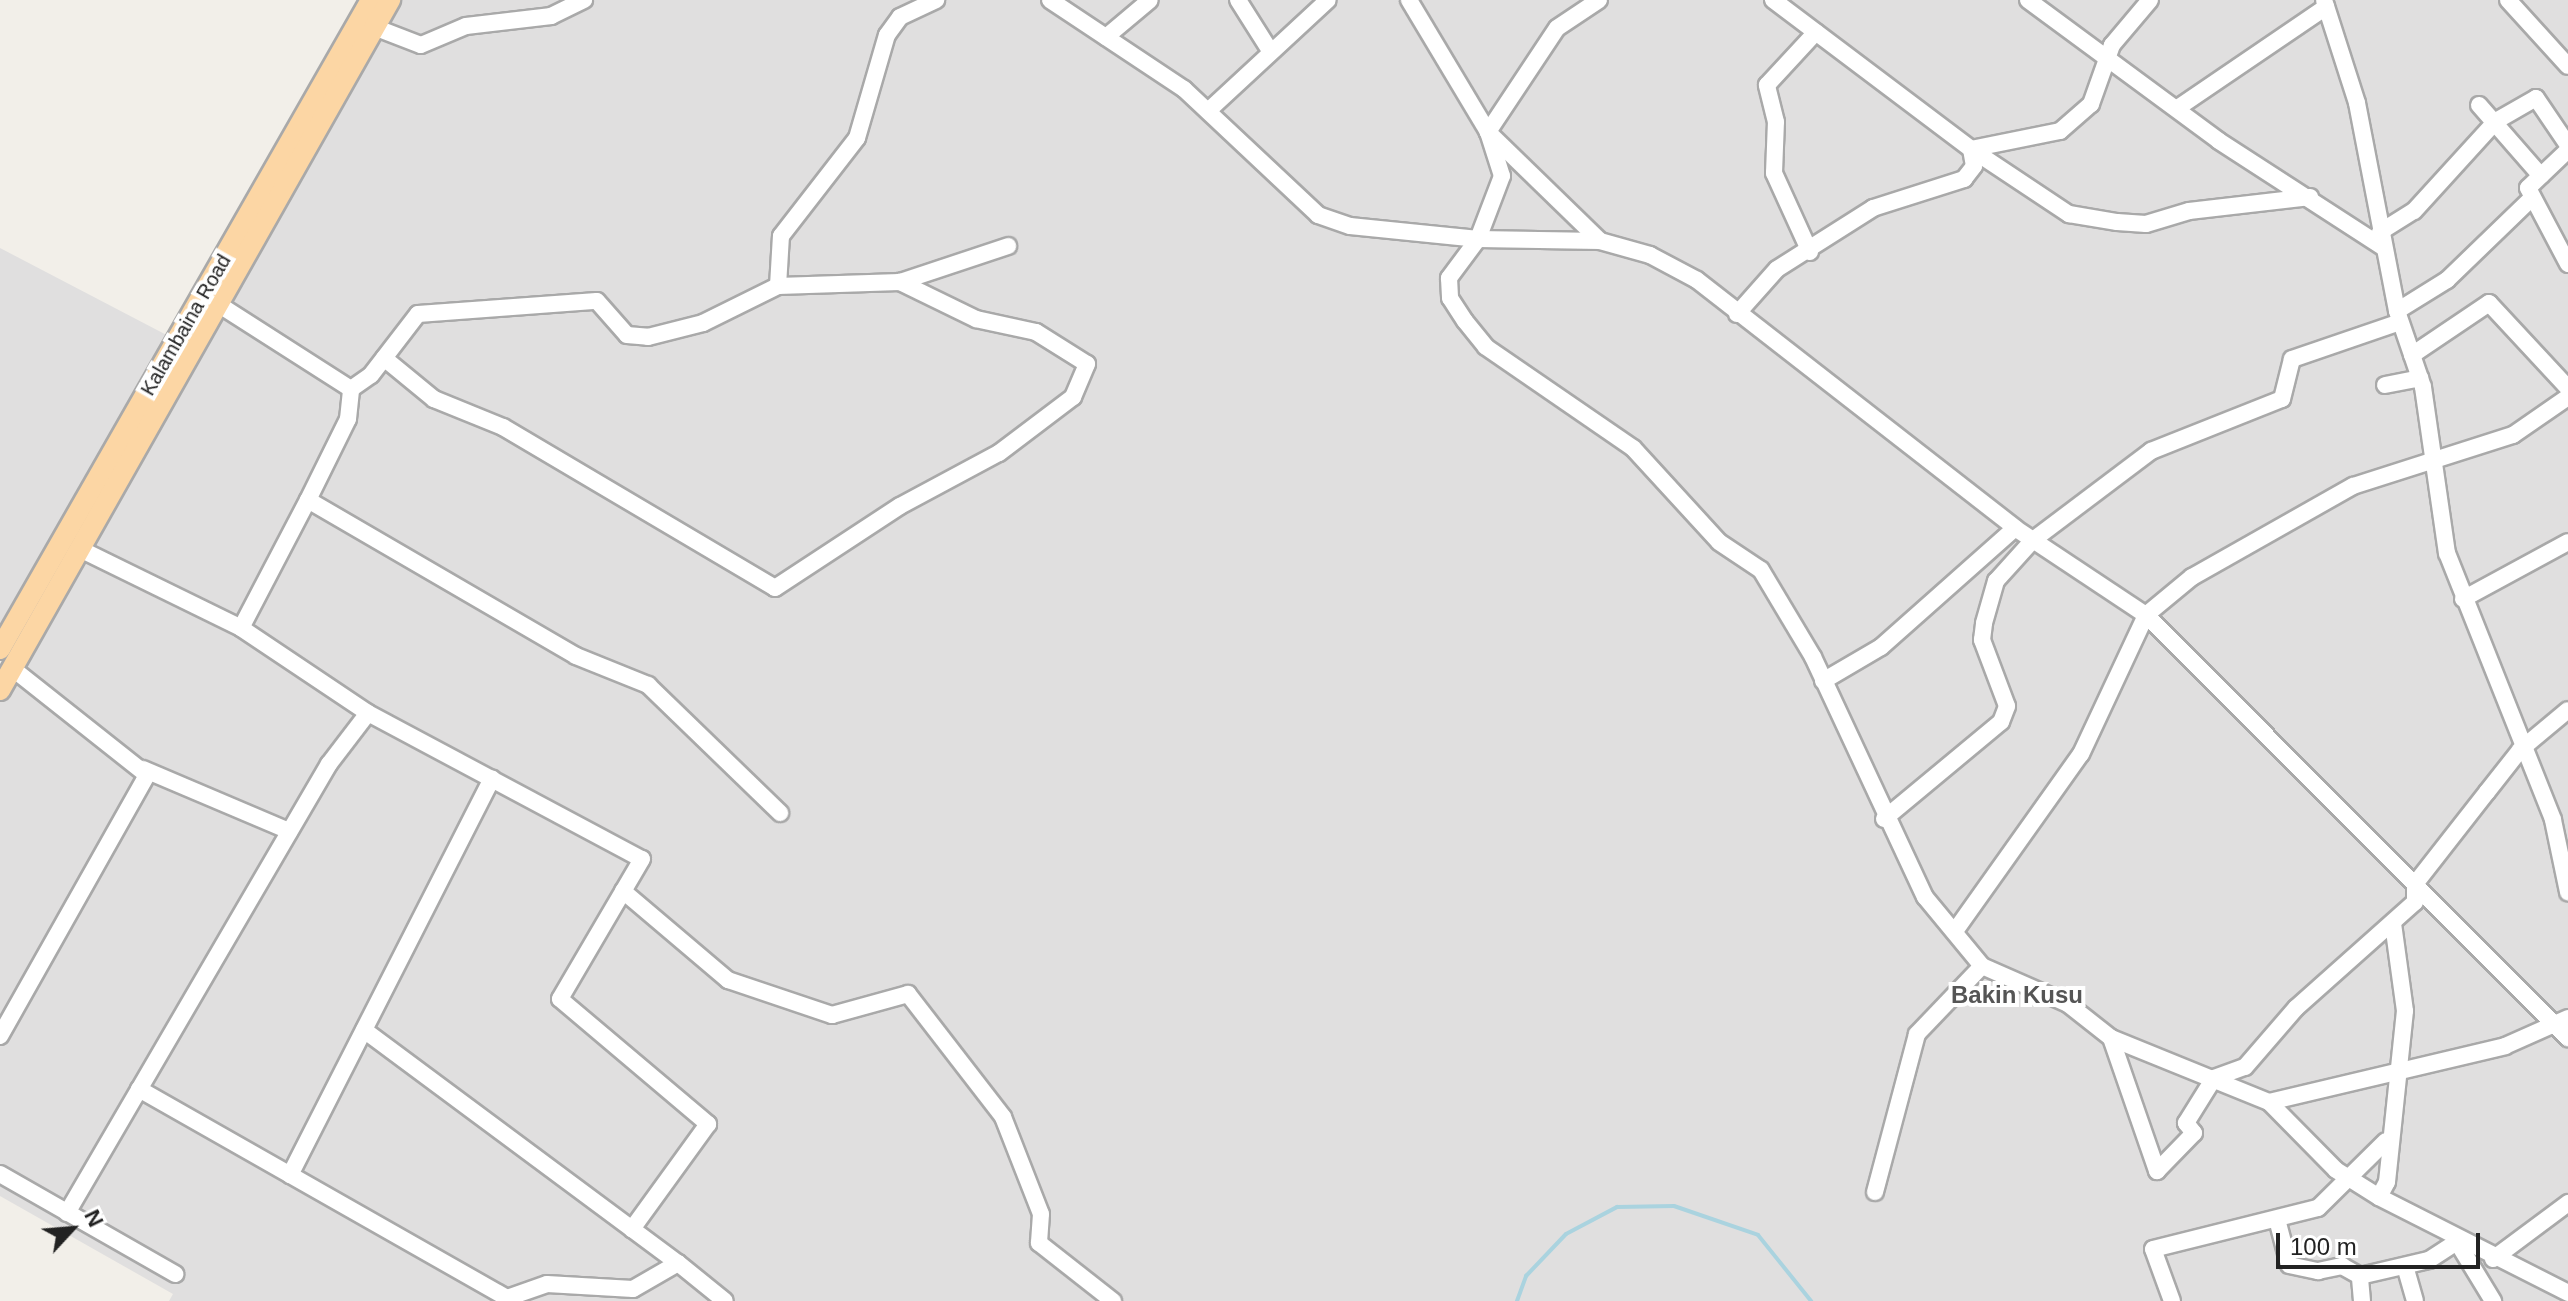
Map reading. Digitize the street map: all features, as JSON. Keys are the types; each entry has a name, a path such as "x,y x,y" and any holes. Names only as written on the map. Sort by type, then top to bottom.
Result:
{"main road":[{"name":"Kalambaina Road","path":"0,649 371,0"},
{"path":"0,690 390,0"}],"street":[{"path":"374,27 421,45 466,26 551,16 584,0"},
{"path":"778,286 781,236 857,138 887,35 900,17 936,0"},
{"path":"1050,0 1208,111 1318,215 1350,226 1478,239 1600,241 1672,266 2015,528 2146,615 2415,884 2562,1020 2568,1038"},
{"path":"1208,111 1274,56 1238,0"},
{"path":"1269,49 1328,0"},
{"path":"1409,0 1488,132 1502,176 1478,239 1449,278 1465,321 1486,347 1633,448 1719,542 1761,570 1823,681 1884,819 1925,897 1982,966 2068,1004 2111,1038 2269,1102 2347,1177 2455,1240 2568,1293"},
{"path":"1488,132 1557,28 1599,0"},
{"path":"1773,0 1971,149 2069,214 2146,224 2189,211 2310,197"},
{"path":"2028,0 2310,197 2382,240"},
{"path":"1971,149 2060,131 2091,104 2098,76 2112,61 2112,45 2150,0"},
{"path":"2508,0 2568,66"},
{"path":"1106,37 1143,2"},
{"path":"2179,107 2325,4 2357,103 2398,316 2420,378 2447,553 2520,750 2553,820 2568,892"},
{"path":"1810,252 1774,173 1776,122 1767,85 1816,32"},
{"path":"2382,240 2414,211 2494,123 2536,98 2568,147 2528,188 2568,264"},
{"path":"2479,105 2541,176"},
{"path":"1488,132 1600,241"},
{"path":"1737,314 1777,269 1810,252 1873,208 1964,179 1974,166 1971,149"},
{"path":"1884,819 2001,722 2007,706 1982,640 1984,623 1996,581 2033,540 2151,451 2282,399 2292,359 2398,316 2447,280 2532,198"},
{"path":"241,628 348,419 351,389 384,358 418,314 597,301 627,335 648,337 703,323 778,286 900,282 1008,246"},
{"path":"384,358 434,399 503,427 775,588 900,506 999,453 1073,397 1087,364 1036,332 976,319 900,282"},
{"path":"2412,355 2489,303 2568,388"},
{"path":"218,304 351,389"},
{"path":"2385,385 2420,378"},
{"path":"1955,931 2081,754 2146,615 2279,525 2430,457 2513,435 2568,397"},
{"path":"308,500 576,656 648,685 780,813"},
{"path":"1823,681 1881,647 1892,630 2015,528"},
{"path":"2463,599 2568,542"},
{"path":"80,549 241,628 368,713 642,859 560,999 708,1124 632,1229"},
{"path":"12,668 143,769 289,831"},
{"path":"2111,1038 2157,1171 2194,1133 2186,1123 2214,1078 2245,1067 2296,1008 2415,902 2415,884 2520,750 2568,710"},
{"path":"67,1213 289,831 368,713"},
{"path":"0,1036 147,775 143,769"},
{"path":"290,1175 492,779"},
{"path":"623,891 728,980 832,1015 908,994 1003,1117 1041,1214 1039,1243 1113,1301"},
{"path":"2379,1197 2387,1182 2386,1141 2402,1068 2405,1011 2393,923"},
{"path":"1875,1192 1917,1034 1982,966"},
{"path":"2269,1102 2505,1046 2562,1020"},
{"path":"364,1030 725,1301"},
{"path":"139,1089 507,1298 547,1284 633,1289 678,1263"},
{"path":"2172,1301 2153,1249 2185,1245 2224,1226 2278,1223 2318,1208 2386,1141"},
{"path":"0,1174 175,1274"},
{"path":"2493,1259 2568,1203"},
{"path":"2278,1223 2289,1265 2318,1271 2342,1266 2360,1276 2405,1266 2455,1240"},
{"path":"2455,1240 2493,1301"},
{"path":"2405,1266 2415,1301"},
{"path":"2360,1276 2362,1301"}],"shaded area":[{"path":"398,0 2568,0 2568,1301 169,1301 173,1294 0,1196 0,694"},
{"path":"0,248 180,342 0,658"}],"waterway":[{"path":"1517,1301 1526,1276 1566,1234 1617,1207 1674,1206 1758,1235 1811,1301"}],"district":[{"name":"Bakin Kusu","path":"2017,995"}]}
